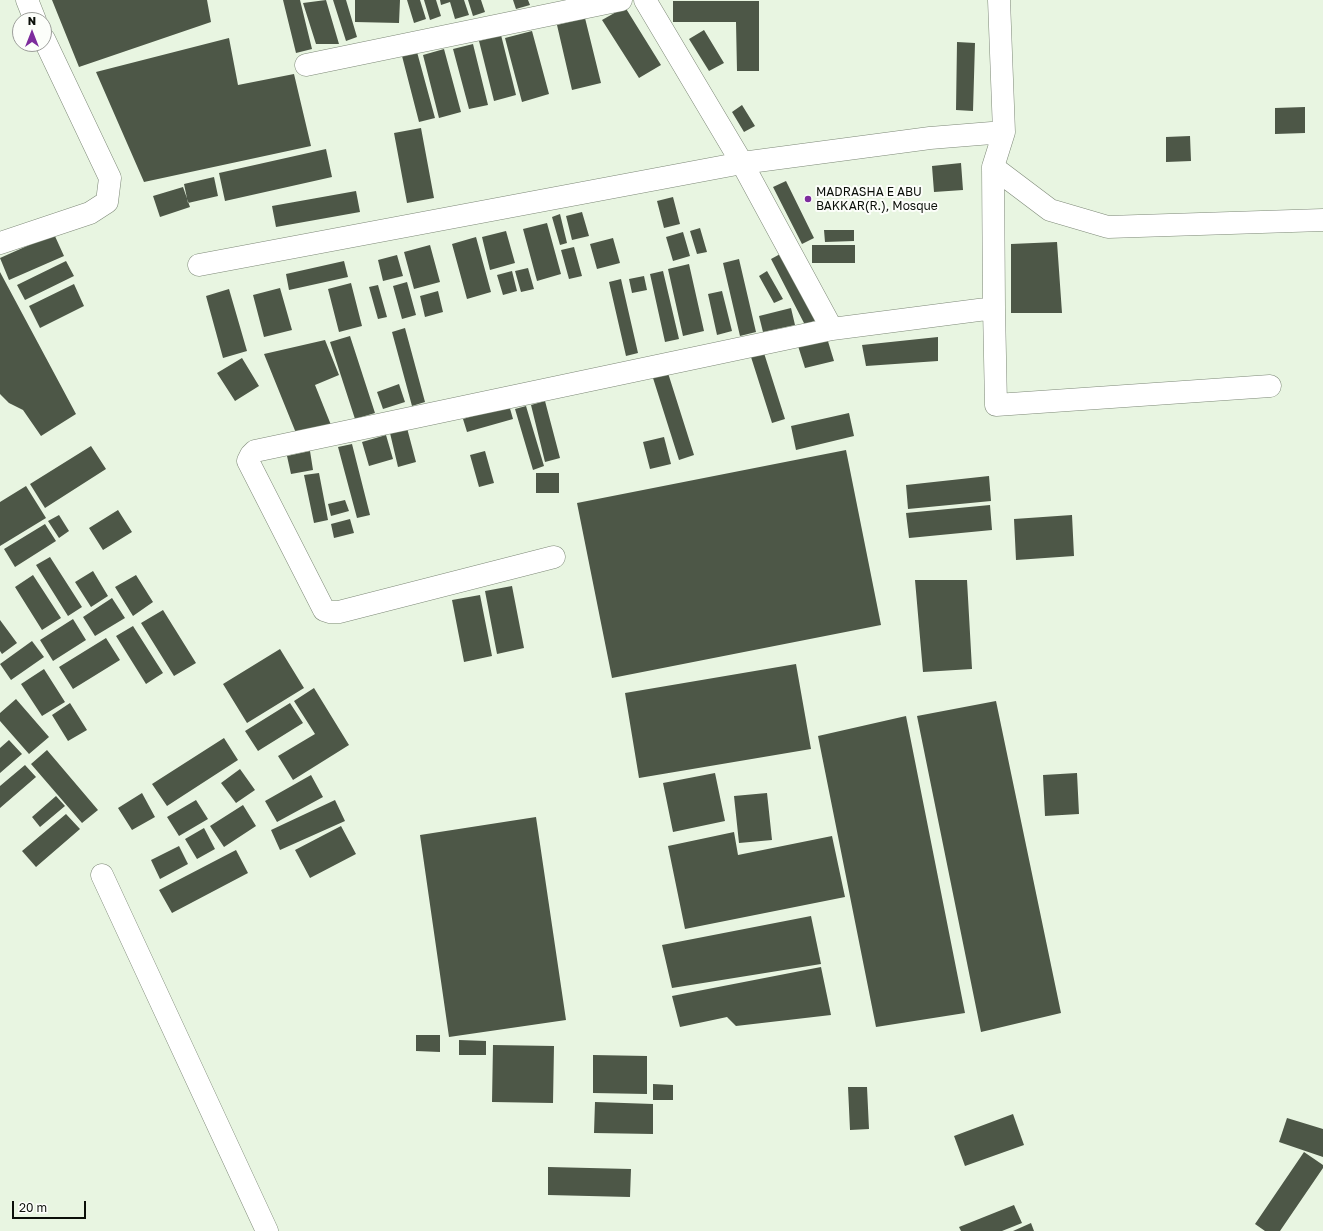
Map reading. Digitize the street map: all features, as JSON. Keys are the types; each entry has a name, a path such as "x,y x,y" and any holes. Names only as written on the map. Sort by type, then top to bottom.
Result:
{"street":[{"path":"27,0 32,12"},
{"path":"306,65 621,0"},
{"path":"645,0 742,163 832,329"},
{"path":"999,0 1004,132 994,167 996,405 1270,386"},
{"path":"0,243 90,213 107,202 110,178 51,52"},
{"path":"199,265 742,163 930,138 1004,132"},
{"path":"994,167 1050,210 1108,227 1323,220"},
{"path":"554,557 339,612 330,612 324,610 248,461 255,450 832,329 994,308"},
{"path":"102,874 267,1231"}],"building":[{"path":"52,0 207,0 211,22 79,67"},
{"path":"283,0 300,0 312,49 296,53"},
{"path":"326,0 339,44 316,44 303,3"},
{"path":"333,0 346,0 357,37 346,41"},
{"path":"355,0 400,0 399,23 355,22"},
{"path":"407,0 420,0 426,19 414,23"},
{"path":"424,0 436,0 441,16 430,20"},
{"path":"440,0 464,0 469,15 455,19 450,2 441,5"},
{"path":"468,0 481,0 485,12 473,16"},
{"path":"513,0 528,0 530,5 516,9"},
{"path":"673,1 759,1 759,71 737,71 736,22 673,22"},
{"path":"625,7 661,65 639,78 602,20"},
{"path":"585,18 601,83 572,90 557,25"},
{"path":"704,30 724,63 709,71 689,39"},
{"path":"532,31 549,94 522,102 505,38"},
{"path":"501,35 516,95 494,101 479,41"},
{"path":"229,38 238,85 294,74 311,146 144,182 96,72"},
{"path":"957,42 975,43 973,111 956,110"},
{"path":"473,44 488,105 469,109 453,49"},
{"path":"444,49 461,112 439,118 423,55"},
{"path":"417,52 435,118 419,122 402,56"},
{"path":"742,105 755,126 744,132 732,112"},
{"path":"1305,107 1305,133 1275,134 1275,108"},
{"path":"421,128 434,198 407,203 394,133"},
{"path":"1190,136 1191,161 1166,162 1166,137"},
{"path":"326,149 332,177 225,201 219,173"},
{"path":"961,163 963,190 934,192 932,166"},
{"path":"214,177 218,196 188,203 184,184"},
{"path":"786,181 814,238 802,244 773,187"},
{"path":"183,187 190,207 160,217 153,196"},
{"path":"356,191 360,212 276,227 272,206"},
{"path":"673,197 680,224 664,228 657,201"},
{"path":"582,212 589,236 572,240 566,216"},
{"path":"560,214 567,243 560,245 552,217"},
{"path":"547,223 561,274 537,281 523,229"},
{"path":"700,228 707,252 697,254 690,231"},
{"path":"824,230 854,230 854,241 825,242"},
{"path":"506,231 515,263 490,270 482,237"},
{"path":"683,232 690,256 673,261 666,237"},
{"path":"54,234 64,256 9,280 0,258"},
{"path":"476,237 491,292 467,299 452,244"},
{"path":"613,238 620,263 597,269 590,244"},
{"path":"1057,242 1062,313 1011,313 1011,244"},
{"path":"430,245 440,282 414,289 404,252"},
{"path":"812,245 855,245 855,263 812,263"},
{"path":"574,247 582,276 569,279 561,250"},
{"path":"782,253 816,320 805,325 771,259"},
{"path":"397,255 403,276 383,281 378,260"},
{"path":"739,259 756,332 740,336 723,263"},
{"path":"66,261 74,276 25,300 17,285"},
{"path":"344,261 348,277 289,290 286,274"},
{"path":"689,264 704,331 683,336 668,269"},
{"path":"528,268 534,289 521,292 515,271"},
{"path":"512,271 517,291 503,295 497,275"},
{"path":"663,271 679,339 665,342 650,274"},
{"path":"767,271 783,299 774,303 759,276"},
{"path":"0,272 76,414 41,436 23,410 9,403 0,394"},
{"path":"644,276 647,290 632,293 629,279"},
{"path":"621,279 638,353 626,356 609,282"},
{"path":"407,282 416,315 402,319 393,286"},
{"path":"351,283 362,326 339,332 328,289"},
{"path":"74,284 84,306 40,328 29,306"},
{"path":"378,285 387,317 378,319 369,287"},
{"path":"280,288 292,330 264,337 253,295"},
{"path":"229,289 247,351 223,358 206,296"},
{"path":"438,291 443,312 425,317 420,296"},
{"path":"722,291 732,331 717,335 708,294"},
{"path":"791,308 795,325 763,332 759,316"},
{"path":"405,328 425,402 412,406 392,332"},
{"path":"350,336 375,413 355,419 330,342"},
{"path":"938,337 938,361 866,366 862,345"},
{"path":"827,338 834,361 805,368 798,346"},
{"path":"325,340 339,375 315,385 331,425 298,438 264,354"},
{"path":"764,353 785,419 772,423 751,357"},
{"path":"242,358 259,386 235,401 217,373"},
{"path":"668,373 694,455 679,460 653,378"},
{"path":"399,384 405,402 383,409 377,392"},
{"path":"545,401 560,458 545,462 531,405"},
{"path":"509,405 513,419 467,432 463,419"},
{"path":"526,406 544,466 533,470 515,409"},
{"path":"849,413 854,436 796,450 791,426"},
{"path":"407,428 416,462 398,467 390,433"},
{"path":"386,435 393,459 369,466 362,442"},
{"path":"664,437 671,464 650,469 643,442"},
{"path":"352,444 370,515 357,518 338,447"},
{"path":"91,446 106,469 45,508 30,484"},
{"path":"846,450 881,625 612,678 577,503"},
{"path":"310,451 313,470 291,474 287,456"},
{"path":"485,451 494,483 479,487 470,455"},
{"path":"319,473 328,520 314,523 304,475"},
{"path":"536,473 559,473 559,493 536,493"},
{"path":"989,476 991,501 908,509 906,485"},
{"path":"26,486 46,518 0,546 0,502"},
{"path":"345,500 349,511 331,516 328,504"},
{"path":"990,505 992,530 909,538 906,513"},
{"path":"118,510 132,532 103,550 89,528"},
{"path":"59,515 69,531 59,538 48,521"},
{"path":"1072,515 1074,556 1016,560 1014,519"},
{"path":"350,519 354,533 334,538 331,524"},
{"path":"45,524 56,541 15,567 4,549"},
{"path":"50,557 82,607 68,616 36,565"},
{"path":"93,571 108,596 91,607 75,582"},
{"path":"33,575 61,618 42,630 15,587"},
{"path":"136,575 153,602 133,616 115,587"},
{"path":"915,580 967,580 972,669 923,672"},
{"path":"512,586 524,648 497,654 485,591"},
{"path":"480,595 492,656 464,662 452,600"},
{"path":"112,598 125,618 95,636 83,617"},
{"path":"163,610 196,663 174,676 141,623"},
{"path":"73,619 86,640 53,661 40,640"},
{"path":"0,620 17,643 2,654 0,651"},
{"path":"133,626 163,673 146,684 116,636"},
{"path":"106,638 120,660 73,689 59,667"},
{"path":"32,641 44,657 11,680 0,664"},
{"path":"280,649 304,688 247,723 223,684"},
{"path":"796,664 811,749 639,778 625,693"},
{"path":"44,669 65,702 42,716 21,684"},
{"path":"314,688 349,745 293,780 278,756 315,734 294,701"},
{"path":"16,699 49,737 29,754 0,721 0,713"},
{"path":"996,701 1061,1013 981,1032 917,716"},
{"path":"70,703 87,730 68,741 52,715"},
{"path":"290,703 303,723 258,751 245,731"},
{"path":"906,716 965,1013 876,1027 818,736"},
{"path":"224,738 238,760 167,806 152,784"},
{"path":"9,740 22,754 0,773 0,748"},
{"path":"47,750 98,810 82,823 31,764"},
{"path":"25,765 36,777 0,808 0,786"},
{"path":"240,769 255,790 236,803 221,783"},
{"path":"715,773 725,821 673,832 663,783"},
{"path":"1077,773 1079,814 1045,816 1043,775"},
{"path":"311,775 323,797 277,822 265,801"},
{"path":"142,793 155,817 132,830 118,808"},
{"path":"767,793 772,840 739,843 734,796"},
{"path":"56,796 65,806 40,827 32,817"},
{"path":"196,800 208,819 179,836 167,817"},
{"path":"335,800 345,821 280,850 271,830"},
{"path":"243,805 256,826 224,847 210,826"},
{"path":"66,814 80,829 36,867 22,851"},
{"path":"536,817 566,1020 449,1037 420,835"},
{"path":"341,826 356,854 310,878 295,850"},
{"path":"204,828 215,849 197,859 185,839"},
{"path":"734,832 738,855 832,836 845,897 685,929 668,846"},
{"path":"179,846 188,864 160,879 151,860"},
{"path":"236,850 248,873 172,913 159,890"},
{"path":"811,916 821,964 672,988 662,945"},
{"path":"821,967 831,1015 736,1026 727,1017 680,1027 672,996"},
{"path":"416,1035 440,1035 440,1052 416,1051"},
{"path":"459,1040 486,1041 486,1055 459,1055"},
{"path":"493,1045 554,1046 553,1103 492,1102"},
{"path":"593,1055 647,1056 647,1094 593,1093"},
{"path":"653,1084 673,1085 673,1100 653,1100"},
{"path":"848,1087 867,1087 869,1129 850,1130"},
{"path":"595,1102 653,1104 653,1134 594,1133"},
{"path":"1013,1114 1024,1145 965,1166 954,1136"},
{"path":"1287,1118 1323,1129 1323,1157 1279,1142"},
{"path":"1304,1152 1323,1165 1323,1168 1280,1231 1265,1231 1255,1224"},
{"path":"548,1167 631,1169 630,1197 548,1195"},
{"path":"1014,1205 1022,1223 1002,1231 961,1231 959,1227"},
{"path":"1031,1223 1034,1231 1013,1231"}],"place":[{"name":"MADRASHA E ABU BAKKAR(R.), Mosque","path":"808,199"}]}
